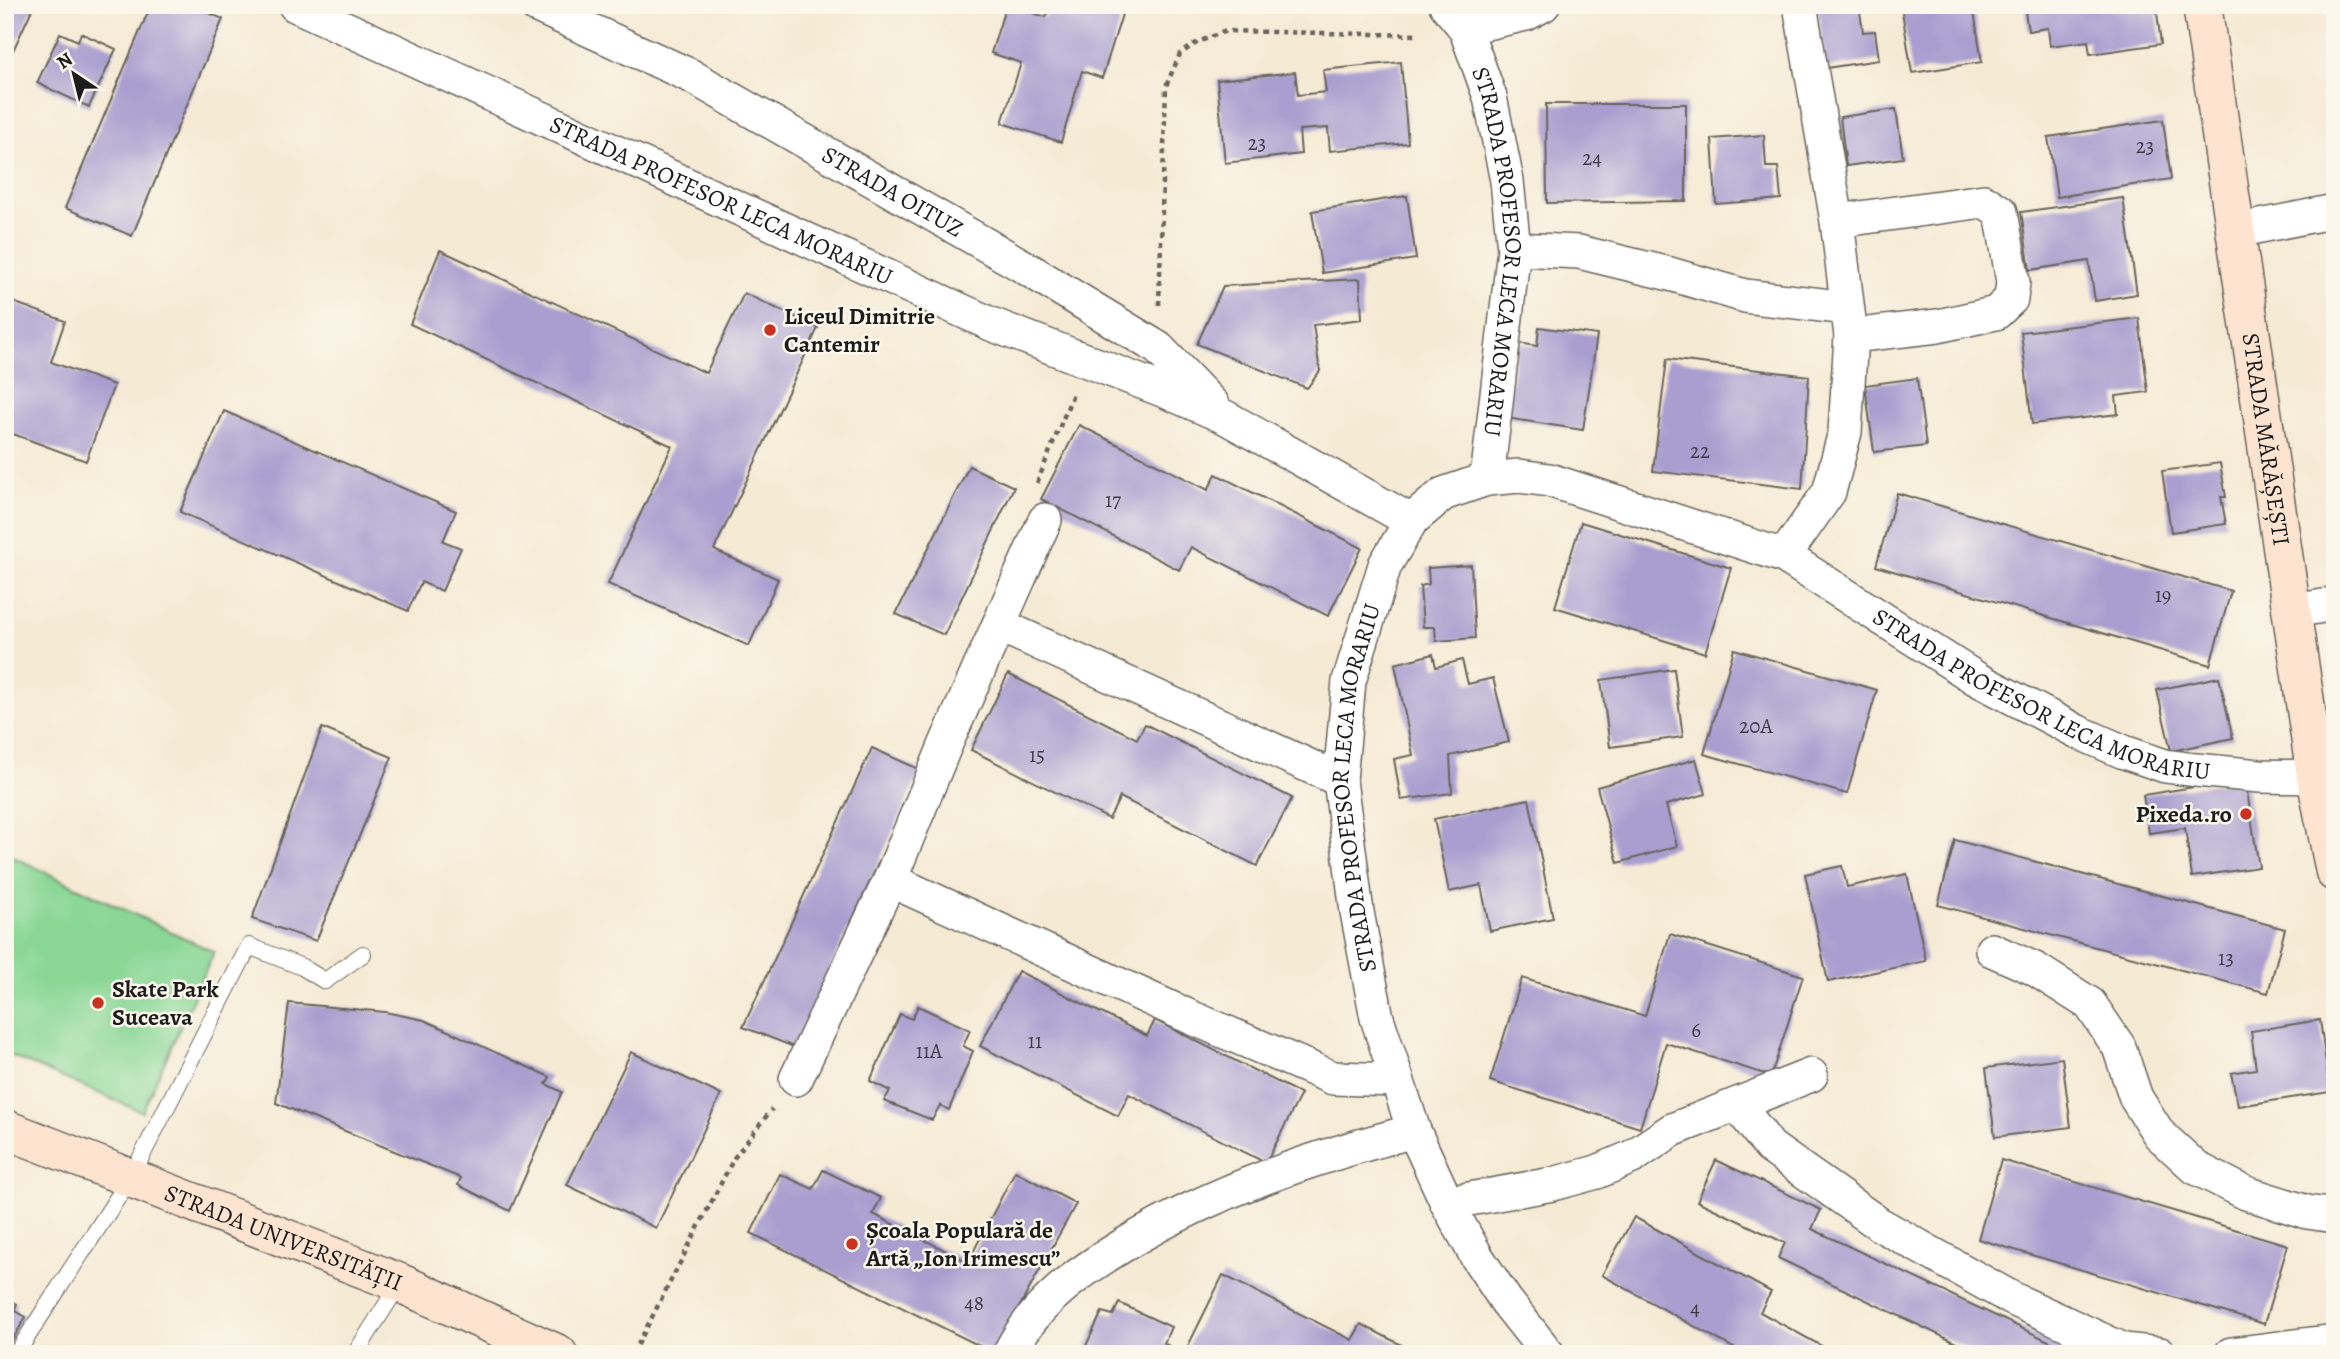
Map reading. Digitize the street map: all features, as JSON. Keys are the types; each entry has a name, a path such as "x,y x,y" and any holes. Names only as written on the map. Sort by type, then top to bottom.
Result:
{"street":[{"name":"STRADA PROFESOR LECA MORARIU","path":"295,5 991,324 1225,417 1410,521"},
{"name":"STRADA OITUZ","path":"535,5 691,76 1009,258 1158,348 1225,417"},
{"path":"1456,16 1526,14 1543,5"},
{"path":"1784,556 1829,492 1845,432 1849,322 1837,221 1800,5"},
{"name":"STRADA MĂRĂȘEȘTI","path":"2202,5 2316,777 2335,872"},
{"name":"STRADA PROFESOR LECA MORARIU","path":"1456,16 1490,97 1507,181 1514,250 1486,479"},
{"path":"1514,250 1579,252 1849,322 1938,326 1996,313 2011,299 2013,282 2001,212 1984,201 1837,221"},
{"path":"2236,231 2335,211"},
{"name":"STRADA PROFESOR LECA MORARIU","path":"1548,1354 1506,1301 1447,1203 1414,1131 1377,1018 1357,912 1340,780 1349,681 1385,565 1410,521 1443,494 1486,479 1519,476 1549,480 1784,556 1977,679 2078,732 2124,752 2165,766 2196,771 2316,777"},
{"path":"796,1079 890,880 1045,520"},
{"path":"2293,611 2335,604"},
{"path":"999,625 1340,780"},
{"path":"890,880 1188,1016 1333,1078 1397,1080"},
{"path":"1992,950 2035,969 2090,1004 2119,1048 2136,1098 2159,1135 2196,1168 2246,1193 2307,1212 2335,1216"},
{"path":"1447,1203 1553,1184 1597,1171 1632,1157 1672,1130 1811,1075"},
{"path":"1738,1105 1770,1147 1878,1224 2013,1300 2124,1350 2160,1354"},
{"name":"STRADA UNIVERSITĂȚII","path":"5,1129 400,1283 558,1354"},
{"path":"1009,1354 1014,1343 1055,1292 1083,1270 1172,1217 1263,1178 1342,1150 1414,1131"},
{"path":"2231,1354 2335,1341"}],"lane":[{"path":"16,1354 131,1177 249,946 302,967 325,981 363,954"},
{"path":"355,1354 400,1283"}],"path":[{"path":"1158,348 1166,86 1180,54 1198,42 1226,31 1433,35 1456,16"},
{"path":"1045,520 1025,513 1087,361"},
{"path":"633,1354 734,1158 796,1079"}],"green space":[{"name":"Skate Park Suceava","path":"5,853 214,952 142,1112 5,1053"}],"building":[{"path":"5,5 34,5 5,68"},
{"path":"151,5 191,5 223,19 132,236 65,208"},
{"path":"1006,5 1046,17 1050,5 1125,5 1102,78 1082,71 1061,142 1002,123 1021,63 991,53"},
{"path":"1817,5 1859,5 1863,32 1875,31 1879,60 1826,68"},
{"path":"1901,5 1973,5 1982,62 1912,73"},
{"path":"2024,5 2156,5 2161,44 2090,54 2088,41 2050,46 2048,28 2028,31"},
{"path":"60,33 78,41 81,33 116,49 89,107 37,83"},
{"path":"1401,62 1408,143 1330,151 1328,128 1299,130 1301,154 1225,163 1217,80 1295,72 1298,95 1326,92 1323,70"},
{"path":"1546,104 1686,104 1686,201 1547,203"},
{"path":"1896,109 1903,158 1846,166 1840,117"},
{"path":"2163,120 2171,179 2057,197 2048,137"},
{"path":"1764,135 1766,167 1778,167 1781,199 1716,204 1712,139"},
{"path":"1407,196 1416,259 1322,273 1312,211"},
{"path":"2123,198 2137,294 2095,301 2089,261 2030,270 2021,212"},
{"path":"440,250 706,373 744,293 818,328 714,550 778,579 749,646 608,584 672,446 410,324"},
{"path":"1360,279 1362,319 1313,325 1320,371 1307,388 1197,344 1223,286"},
{"path":"5,299 65,321 51,362 114,385 86,461 5,431"},
{"path":"2139,318 2148,392 2116,396 2118,414 2032,424 2021,332"},
{"path":"1539,327 1597,335 1583,430 1506,418 1517,343 1537,346"},
{"path":"1667,359 1809,376 1802,489 1653,471"},
{"path":"1917,378 1926,446 1874,452 1865,385"},
{"path":"224,411 456,511 443,541 461,548 442,591 421,582 408,611 180,512"},
{"path":"1079,425 1208,490 1216,474 1362,548 1328,616 1191,547 1179,570 1041,499"},
{"path":"2220,463 2226,497 2221,497 2226,524 2171,532 2162,471"},
{"path":"969,466 1014,487 944,635 896,614"},
{"path":"1897,493 2231,591 2210,665 1876,566"},
{"path":"1581,522 1731,568 1705,653 1555,607"},
{"path":"1471,565 1475,638 1436,641 1435,627 1423,627 1420,586 1429,584 1428,568"},
{"path":"1734,649 1877,690 1847,794 1704,754"},
{"path":"1433,654 1436,667 1462,660 1468,684 1493,678 1509,742 1450,756 1452,793 1401,800 1394,759 1413,755 1395,664"},
{"path":"1674,669 1683,737 1610,747 1601,680"},
{"path":"1008,674 1137,739 1145,724 1292,798 1257,866 1120,797 1109,819 971,750"},
{"path":"2219,677 2233,738 2171,751 2157,690"},
{"path":"322,728 392,757 316,941 252,919"},
{"path":"872,748 921,770 794,1047 743,1027"},
{"path":"1696,759 1706,794 1666,805 1677,846 1618,863 1597,787"},
{"path":"2245,779 2259,867 2192,877 2185,828 2149,833 2143,795"},
{"path":"1529,799 1553,918 1490,931 1481,885 1449,892 1434,819"},
{"path":"1955,840 2285,929 2268,993 1938,905"},
{"path":"1842,866 1847,887 1907,874 1926,961 1828,982 1805,874"},
{"path":"1670,934 1803,976 1771,1076 1666,1043 1640,1128 1490,1081 1522,978 1645,1016"},
{"path":"1018,971 1147,1036 1155,1020 1301,1094 1266,1163 1129,1094 1118,1116 980,1046"},
{"path":"289,1003 385,1012 424,1020 550,1077 546,1084 562,1092 510,1211 458,1185 461,1178 276,1103"},
{"path":"918,1006 970,1030 963,1046 973,1051 949,1110 940,1105 932,1120 884,1101 890,1091 870,1081 900,1014 912,1019"},
{"path":"2320,1020 2330,1092 2238,1106 2231,1073 2256,1069 2251,1031"},
{"path":"631,1052 721,1095 656,1228 567,1185"},
{"path":"2062,1058 2071,1127 1995,1137 1986,1068"},
{"path":"1716,1160 1821,1210 1812,1229 2076,1354 1979,1354 1778,1258 1785,1243 1697,1201"},
{"path":"2001,1160 2288,1245 2264,1324 1978,1239"},
{"path":"823,1170 881,1198 873,1214 968,1262 1015,1171 1076,1204 994,1353 751,1233 780,1174 813,1189"},
{"path":"1634,1217 1771,1292 1760,1312 1836,1354 1735,1354 1737,1350 1602,1275"},
{"path":"1223,1275 1352,1340 1361,1324 1419,1354 1193,1354 1186,1350"},
{"path":"5,1297 17,1304 14,1310 26,1317 5,1352"},
{"path":"1119,1303 1171,1327 1164,1343 1174,1349 1172,1354 1082,1354 1102,1312 1113,1315"}],"place":[{"name":"Liceul Dimitrie Cantemir","path":"770,330"},
{"name":"Pixeda.ro","path":"2246,814"},
{"name":"Skate Park Suceava","path":"98,1003"},
{"name":"Școala Populară de Artă „Ion Irimescu”","path":"852,1244"}]}
